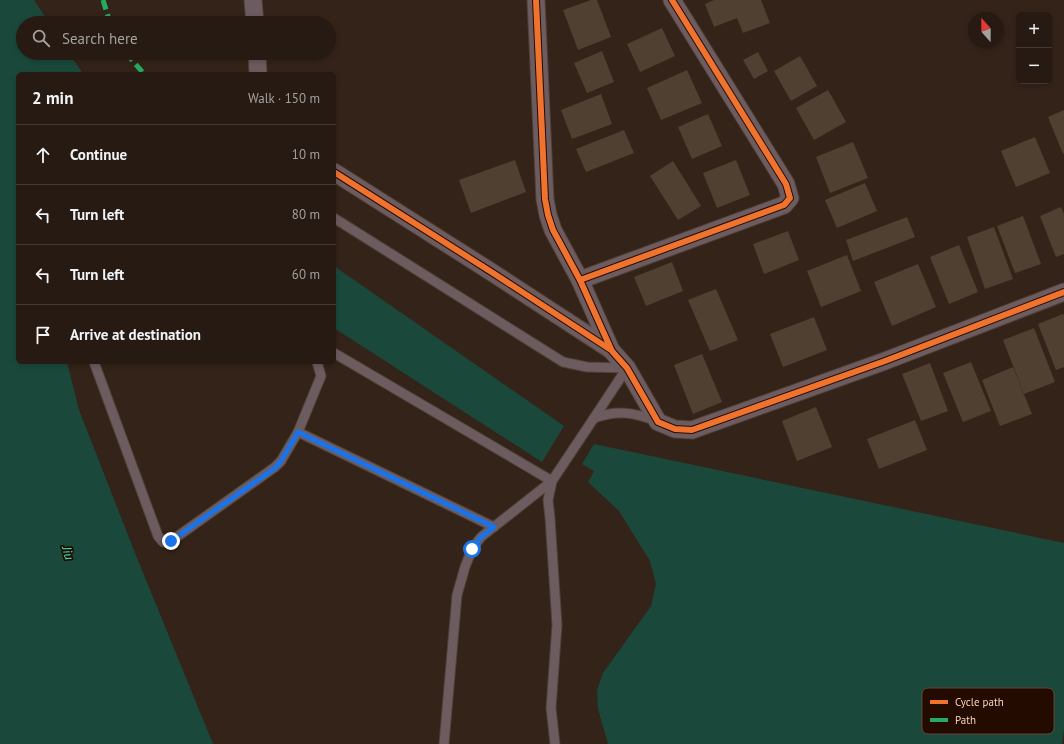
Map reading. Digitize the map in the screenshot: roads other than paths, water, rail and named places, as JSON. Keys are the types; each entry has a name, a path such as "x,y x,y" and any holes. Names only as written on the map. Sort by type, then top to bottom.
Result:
{"street":[{"path":"253,0 254,16"},
{"path":"536,0 545,199 548,215 553,230 580,280 611,350"},
{"path":"580,280 784,205 790,198 786,184 672,0"},
{"path":"257,60 258,72"},
{"path":"336,173 611,350 627,368 658,422 675,429 692,430 885,361 1064,292"}],"lane":[{"path":"336,219 563,362 587,367 627,368"},
{"path":"336,354 552,481"},
{"path":"95,364 158,536 163,542 171,541 275,468 281,461 298,432 321,376 318,364"},
{"path":"444,744 457,595 472,549 481,537 552,481 627,368"},
{"path":"594,418 605,414 622,412 641,415 658,422"},
{"path":"298,432 494,527"},
{"path":"552,481 548,500 557,625 551,708 555,744"}],"water":[{"name":"Jiu","path":"0,0 34,0 44,16 16,16 16,60 74,60 82,72 16,72 16,364 68,364 79,410 135,553 213,744 0,744"},
{"path":"336,267 564,426 542,462 336,329"},
{"path":"594,444 1064,543 1064,729 1062,744 608,744 598,709 597,690 603,673 651,606 656,584 650,561 619,511 588,482 594,471 582,464"}]}
